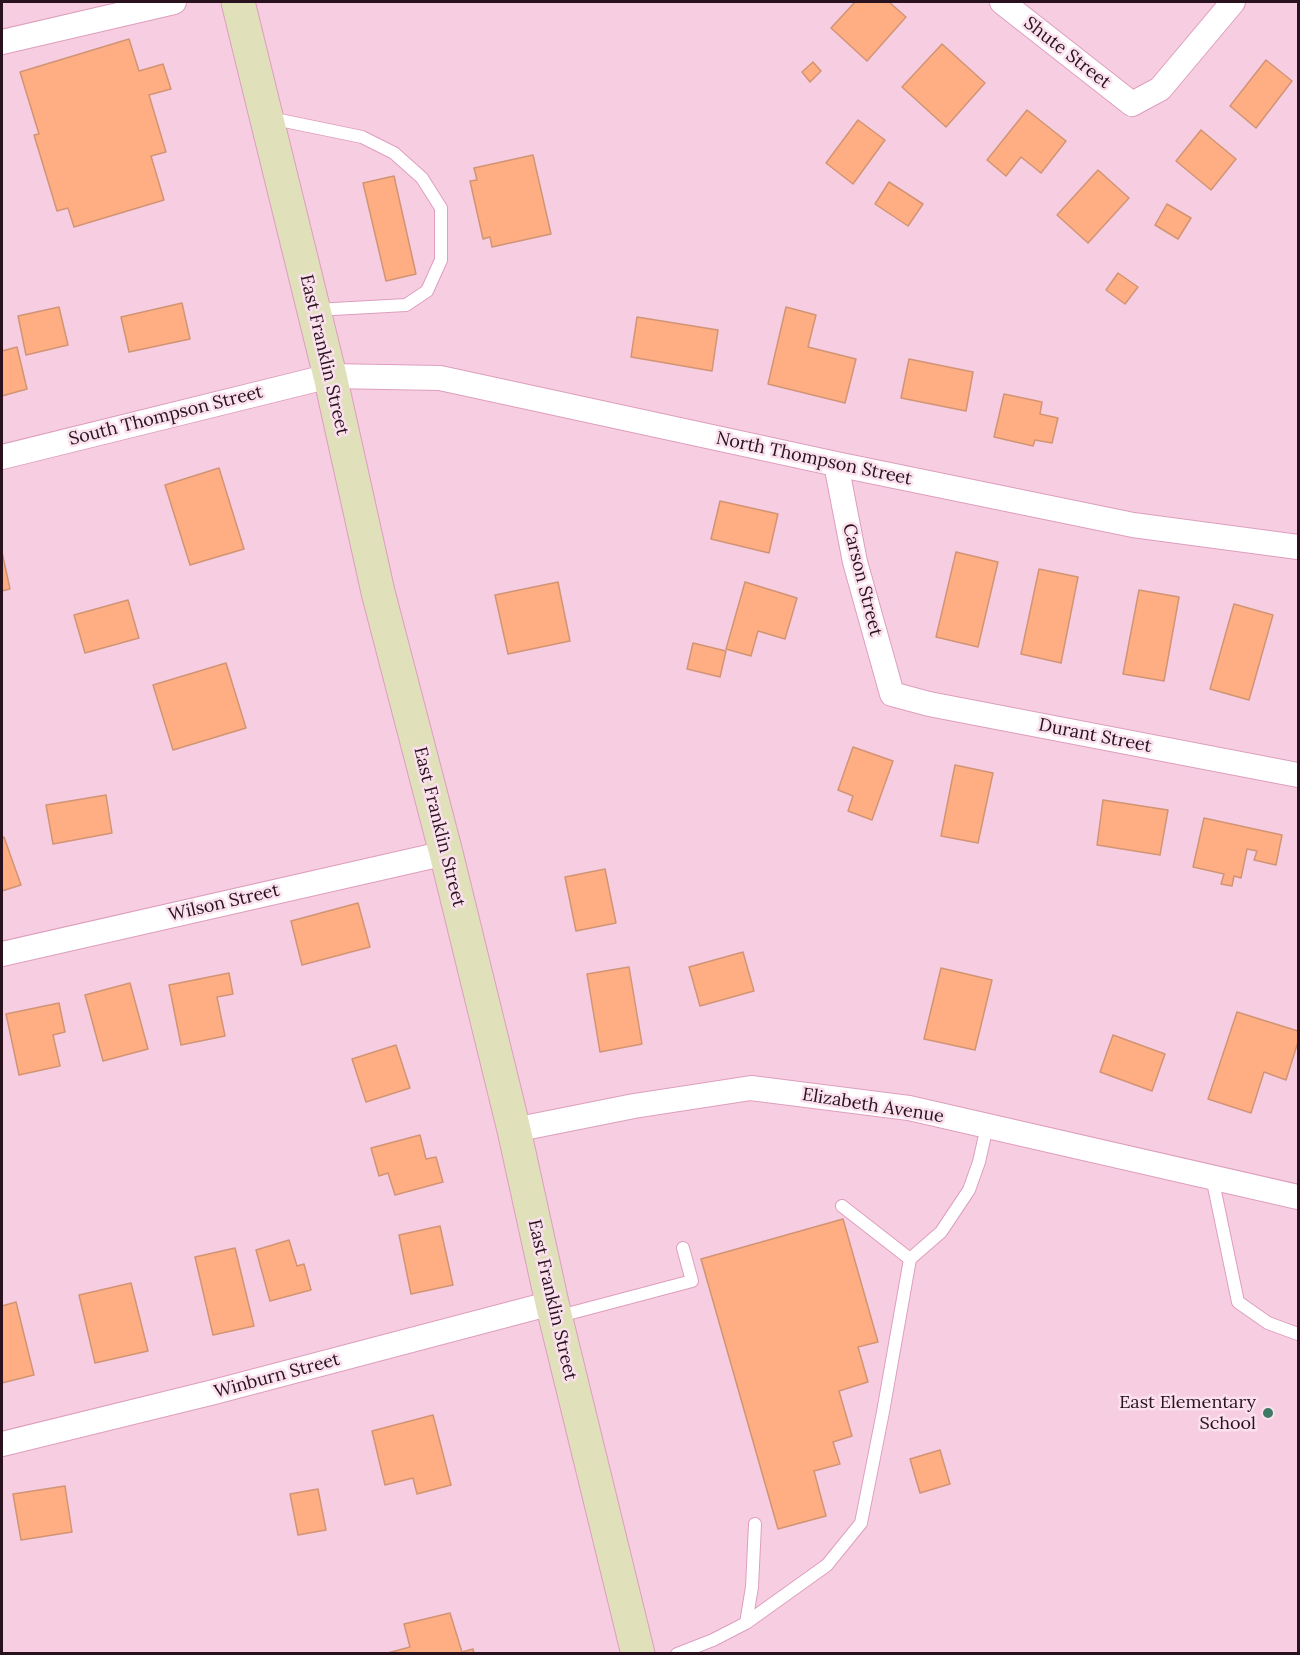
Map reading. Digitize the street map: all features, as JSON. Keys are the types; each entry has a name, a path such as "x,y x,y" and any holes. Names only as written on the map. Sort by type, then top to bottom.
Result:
{"main road":[{"name":"East Franklin Street","path":"238,2 330,376 378,592 446,853 514,1130 553,1310 638,1653"}],"street":[{"path":"2,42 174,2"},
{"name":"Shute Street","path":"1002,2 1132,104 1160,89 1233,2"},
{"name":"South Thompson Street","path":"2,457 330,376"},
{"name":"North Thompson Street","path":"330,376 440,378 836,464 1133,525 1299,547"},
{"name":"Carson Street","path":"836,464 855,562 892,694"},
{"name":"Durant Street","path":"892,694 929,704 1299,775"},
{"name":"Wilson Street","path":"2,954 446,853"},
{"name":"Elizabeth Avenue","path":"514,1130 634,1106 751,1088 909,1108 1299,1197"},
{"name":"Winburn Street","path":"2,1444 553,1310"}],"lane":[{"path":"267,117 362,137 394,153 422,178 441,208 441,260 427,291 406,305 314,310"},
{"path":"677,1653 713,1640 746,1623 827,1565 861,1523 884,1412 910,1259 941,1232 969,1190 980,1162 987,1126"},
{"path":"1212,1177 1238,1302 1268,1323 1299,1334"},
{"path":"842,1206 910,1259"},
{"path":"553,1310 692,1281 683,1248"},
{"path":"746,1623 752,1587 755,1524"}],"building":[{"path":"855,2 889,2 906,17 867,61 831,28"},
{"path":"129,39 139,71 163,64 171,89 149,95 166,152 151,156 164,200 74,227 68,208 57,211 34,135 39,134 20,72"},
{"path":"942,44 985,83 946,127 902,87"},
{"path":"1266,60 1292,81 1256,128 1230,106"},
{"path":"813,62 821,71 810,82 802,72"},
{"path":"1027,110 1066,141 1041,173 1021,157 1006,176 987,160"},
{"path":"858,120 885,140 853,184 826,163"},
{"path":"1201,130 1236,159 1211,190 1176,161"},
{"path":"533,155 551,234 492,247 490,237 483,239 470,181 477,180 474,168"},
{"path":"1098,170 1129,198 1088,243 1057,215"},
{"path":"394,176 416,274 386,281 363,183"},
{"path":"889,182 923,204 908,226 875,204"},
{"path":"1167,204 1191,218 1178,239 1155,225"},
{"path":"1118,273 1138,287 1125,304 1106,290"},
{"path":"182,303 190,339 129,352 121,317"},
{"path":"59,307 68,345 26,355 18,316"},
{"path":"786,307 816,315 808,347 856,359 845,403 768,384"},
{"path":"637,317 718,330 712,371 631,357"},
{"path":"17,347 27,389 2,396 2,351"},
{"path":"909,359 973,372 966,411 901,398"},
{"path":"1004,394 1042,402 1040,414 1058,418 1052,443 1035,440 1033,446 994,437"},
{"path":"219,468 244,549 190,565 165,485"},
{"path":"720,501 778,514 769,553 711,539"},
{"path":"2,552 10,589 2,591"},
{"path":"956,552 998,562 978,647 936,637"},
{"path":"1039,569 1078,577 1061,663 1021,654"},
{"path":"558,582 570,641 508,654 495,595"},
{"path":"745,582 797,598 785,639 758,631 751,656 726,649"},
{"path":"1139,590 1179,597 1164,681 1123,674"},
{"path":"128,600 139,638 85,653 74,615"},
{"path":"1234,604 1273,615 1249,700 1210,689"},
{"path":"693,643 726,651 720,677 687,669"},
{"path":"226,663 246,728 173,750 153,685"},
{"path":"853,747 893,761 872,820 848,811 853,796 838,790"},
{"path":"955,765 993,773 978,843 941,836"},
{"path":"106,795 112,833 53,844 46,805"},
{"path":"1103,800 1168,810 1160,855 1097,845"},
{"path":"1204,818 1282,835 1276,865 1254,860 1257,851 1247,849 1241,878 1234,876 1232,886 1221,884 1224,874 1193,867"},
{"path":"4,837 21,885 2,891 2,838"},
{"path":"605,869 616,923 576,931 565,877"},
{"path":"358,903 370,947 302,965 291,921"},
{"path":"743,952 754,991 700,1006 689,967"},
{"path":"629,967 642,1044 600,1052 587,974"},
{"path":"941,968 992,980 975,1050 924,1039"},
{"path":"229,973 233,994 217,997 225,1036 181,1045 169,985"},
{"path":"130,983 148,1049 103,1061 85,995"},
{"path":"59,1003 65,1032 53,1035 60,1066 19,1075 6,1014"},
{"path":"1237,1012 1298,1031 1298,1042 1286,1080 1264,1072 1251,1113 1208,1099"},
{"path":"1113,1035 1165,1054 1152,1091 1100,1072"},
{"path":"396,1045 410,1088 366,1102 352,1059"},
{"path":"420,1135 426,1159 436,1157 443,1182 395,1195 388,1173 379,1176 371,1148"},
{"path":"843,1219 878,1342 858,1347 868,1382 839,1391 852,1436 833,1442 840,1464 814,1471 826,1516 778,1529 701,1259"},
{"path":"440,1226 453,1285 411,1294 399,1235"},
{"path":"289,1240 297,1266 304,1264 311,1290 270,1301 256,1250"},
{"path":"235,1248 254,1326 213,1335 195,1257"},
{"path":"131,1283 148,1351 95,1363 79,1295"},
{"path":"16,1302 34,1375 2,1383 2,1306"},
{"path":"433,1415 451,1485 417,1494 413,1478 385,1485 372,1431"},
{"path":"940,1450 950,1484 920,1493 910,1459"},
{"path":"65,1486 72,1532 21,1540 13,1494"},
{"path":"318,1489 326,1530 298,1535 290,1494"},
{"path":"450,1613 462,1652 473,1649 474,1654 384,1654 410,1647 404,1624"}],"place":[{"name":"East Elementary School","path":"1268,1413"}]}
